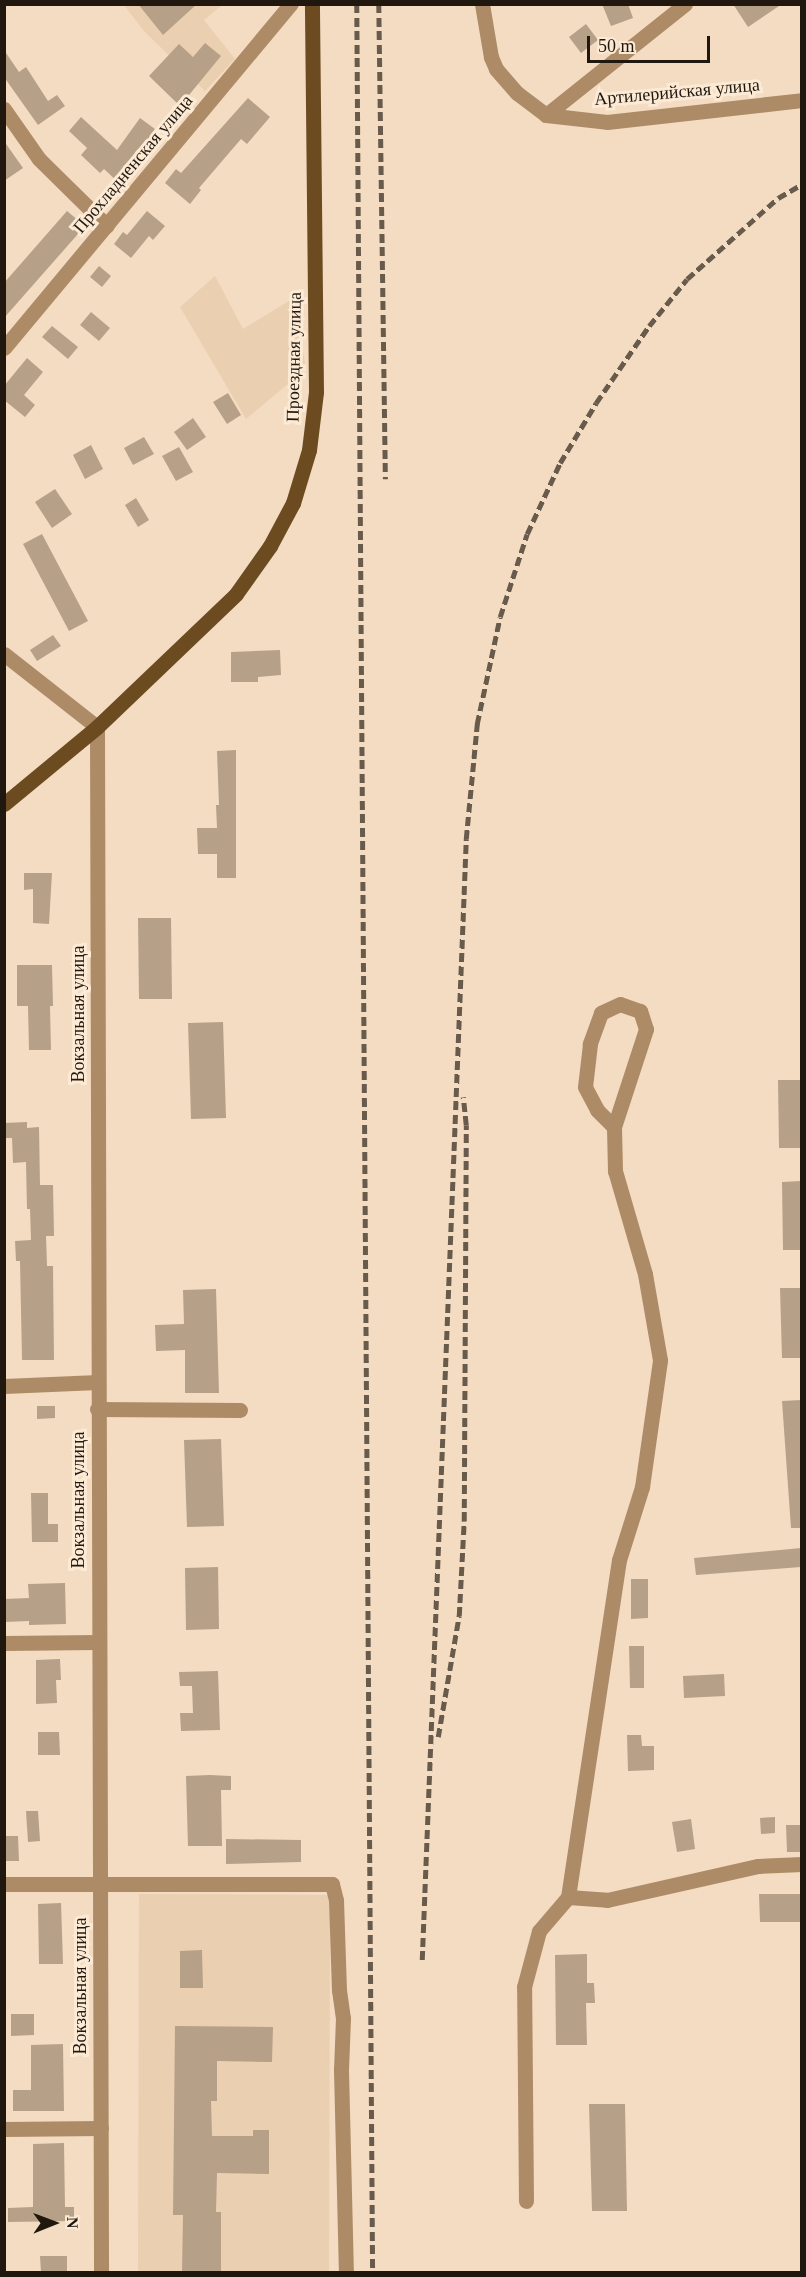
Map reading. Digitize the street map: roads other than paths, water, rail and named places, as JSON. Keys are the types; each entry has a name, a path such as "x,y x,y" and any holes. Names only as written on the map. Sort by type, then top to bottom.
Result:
{"main road":[{"name":"Проездная улица","path":"4,804 97,727 236,594 270,546 293,503 306,461 316,392 312,4"}],"street":[{"name":"Прохладненская улица","path":"4,348 291,4"},
{"path":"482,4 491,57 496,69 517,93 546,115 685,4"},
{"name":"Артилерийская улица","path":"546,115 607,122 801,100"},
{"path":"4,109 39,159 107,226"},
{"path":"4,654 97,727"},
{"name":"Вокзальная улица","path":"97,727 101,2272"},
{"path":"526,2202 524,1987 539,1931 568,1897 619,1560 642,1487 660,1360 645,1274 615,1170 614,1127 646,1029 640,1011 620,1004 601,1013 590,1044 585,1087 597,1110 614,1127"},
{"path":"4,1386 98,1382"},
{"path":"98,1409 240,1410"},
{"path":"4,1643 98,1642"},
{"path":"568,1897 607,1900 758,1866 801,1864"},
{"path":"4,1884 332,1884 336,1900 339,1990 343,2018 341,2070 345,2272"},
{"path":"4,2129 101,2128"}],"railway":[{"path":"357,4 373,2272"},
{"path":"379,4 386,479"},
{"path":"422,1960 466,839 477,724 500,617 527,534 560,463 596,403 649,326 687,279 778,198 802,184"},
{"path":"438,1737 459,1616 464,1521 466,1125 463,1097"}]}
